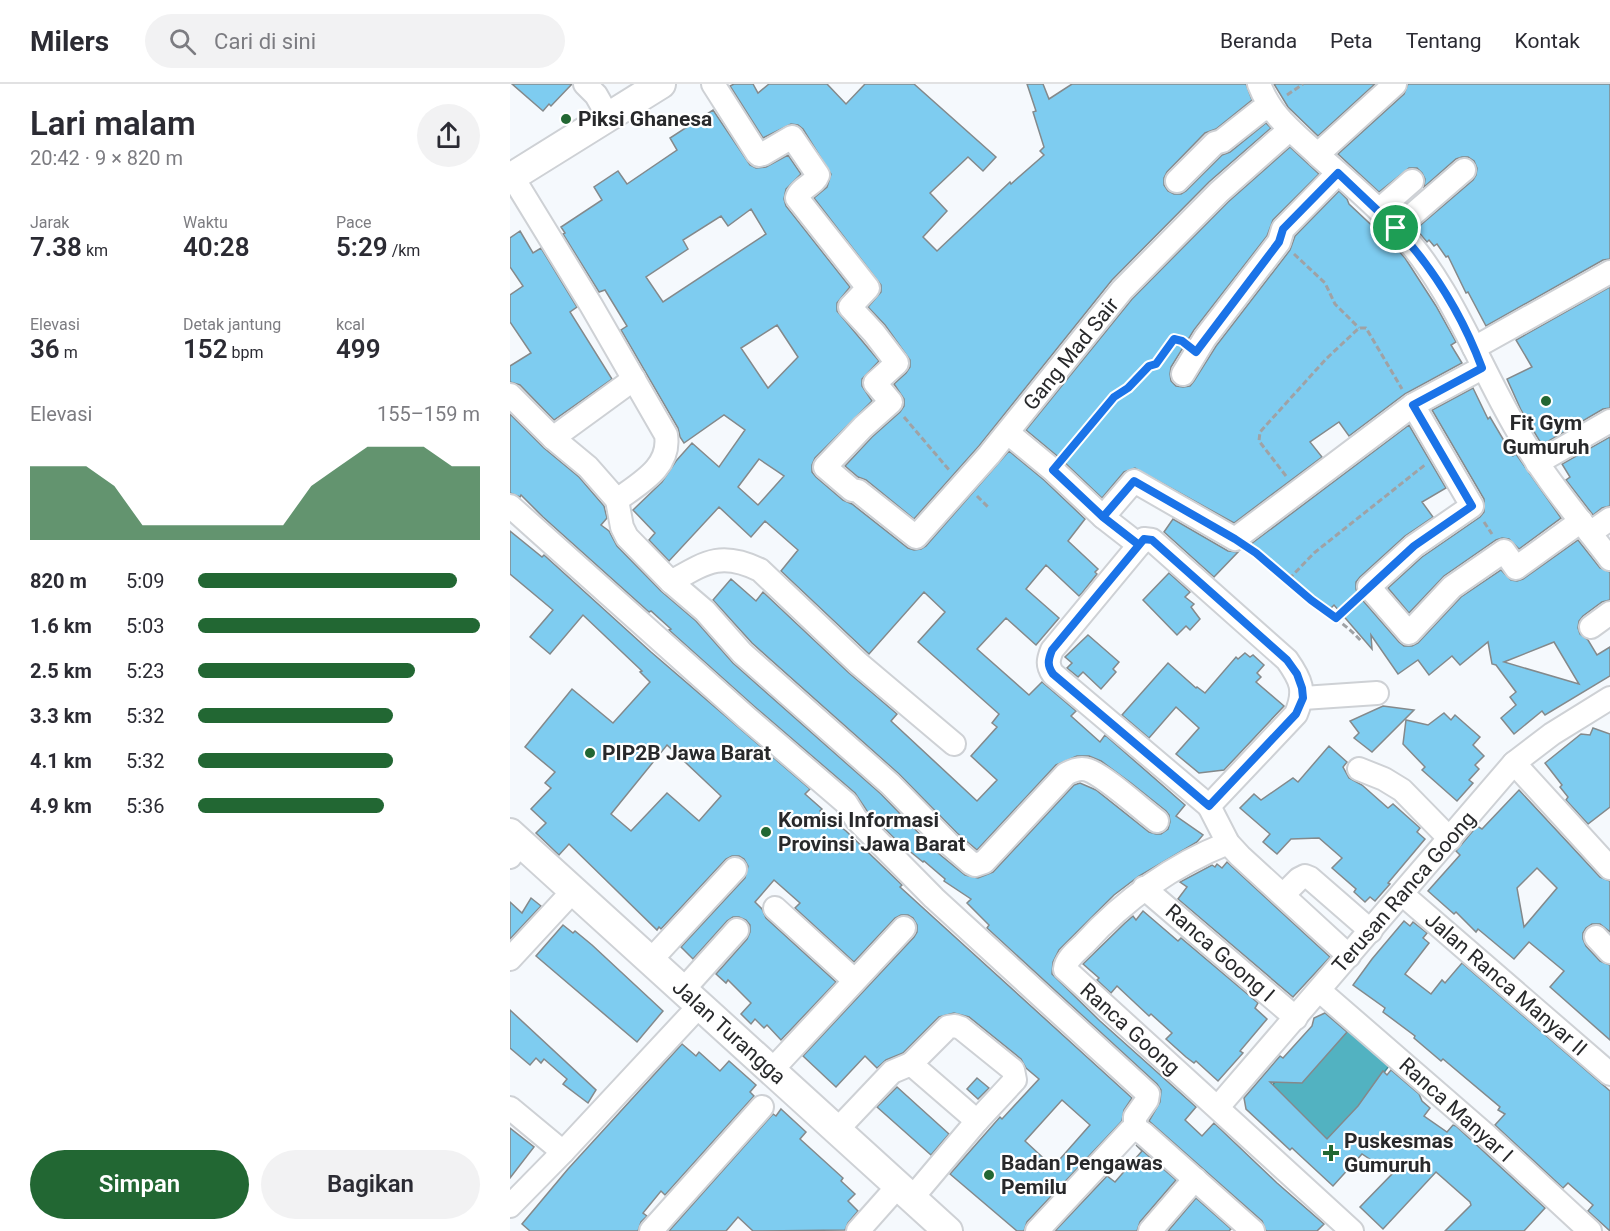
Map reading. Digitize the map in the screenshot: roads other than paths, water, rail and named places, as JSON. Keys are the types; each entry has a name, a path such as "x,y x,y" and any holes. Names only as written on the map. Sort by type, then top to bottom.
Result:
{"main road":[{"path":"511,177 661,84"},
{"name":"Jalan Turangga","path":"513,844 573,891 948,1231"}],"street":[{"path":"585,84 596,95 608,116"},
{"name":"Gang Mad Sair","path":"712,84 759,155 792,137 818,175 817,179 798,194 797,198 868,288 850,307 897,363 875,383 891,402 863,427 825,467 915,537 1008,432 1122,290 1219,192 1289,130"},
{"path":"1259,84 1269,108 1289,130 1379,210 1415,248 1435,277 1537,463 1610,559"},
{"path":"1318,154 1395,84"},
{"path":"1177,181 1215,143 1222,141 1260,111 1269,108"},
{"path":"1396,228 1464,170"},
{"path":"1183,374 1196,352 1279,242 1283,229 1338,173"},
{"path":"511,177 662,426 668,447 666,452 652,474 617,500"},
{"path":"1379,210 1412,181"},
{"path":"1103,517 1134,481 1235,539 1478,358 1610,272"},
{"path":"553,438 634,379"},
{"path":"510,395 553,438 588,467 617,500 622,527 627,537 671,582 705,611 742,653 890,784 962,856 975,866 984,862 1066,774 1077,769 1090,771 1102,778 1157,821"},
{"path":"1413,405 1472,506 1414,546 1369,587 1409,633 1452,587 1504,551 1516,568 1586,527 1610,519"},
{"path":"1537,463 1610,421"},
{"path":"1008,432 1103,517 1139,545"},
{"path":"510,506 846,803 856,819 934,898 1148,1094 1147,1100 1135,1117 1135,1128"},
{"path":"1209,806 1296,714 1303,698 1297,674 1287,660 1152,540 1144,539 1052,650 1048,667 1053,674 1209,806 1228,843 1349,956"},
{"path":"671,582 700,566 723,560 741,561 760,570 858,663 954,744"},
{"path":"1591,627 1610,614"},
{"path":"1303,698 1377,693"},
{"name":"Terusan Ranca Goong","path":"1218,1107 1514,763 1552,734 1610,698"},
{"path":"1514,763 1606,855"},
{"path":"1359,769 1384,779 1402,790 1450,838"},
{"name":"Ranca Goong","path":"1228,843 1209,851 1144,888 1093,934 1066,963 1065,969 1352,1231"},
{"path":"650,961 735,869"},
{"path":"1283,896 1299,879 1305,876 1371,931"},
{"name":"Ranca Goong I","path":"1144,888 1296,1018"},
{"path":"510,959 573,891"},
{"name":"Jalan Ranca Manyar II","path":"1402,894 1610,1074"},
{"path":"775,908 854,980"},
{"path":"772,1070 904,927"},
{"path":"511,1203 563,1152 692,997 737,930"},
{"name":"Ranca Manyar I","path":"1320,991 1486,1135 1590,1231"},
{"path":"837,1130 892,1072 911,1064 948,1027 961,1028 1013,1070 1015,1080 977,1121 905,1192 858,1231"},
{"path":"911,1064 977,1121"},
{"path":"651,1231 762,1107"},
{"path":"510,1108 563,1152"},
{"path":"1135,1128 1253,1231"},
{"path":"1037,1231 1135,1128"},
{"path":"1161,1227 1196,1179"}],"water":[{"path":"1327,1013 1392,1062 1318,1160 1253,1111"}],"place":[{"name":"Piksi Ghanesa","path":"566,119"},
{"name":"Fit Gym Gumuruh","path":"1546,401"},
{"name":"PIP2B Jawa Barat","path":"590,753"},
{"name":"Komisi Informasi Provinsi Jawa Barat","path":"766,832"},
{"name":"Puskesmas Gumuruh","path":"1331,1153"},
{"name":"Badan Pengawas Pemilu","path":"989,1175"}]}
